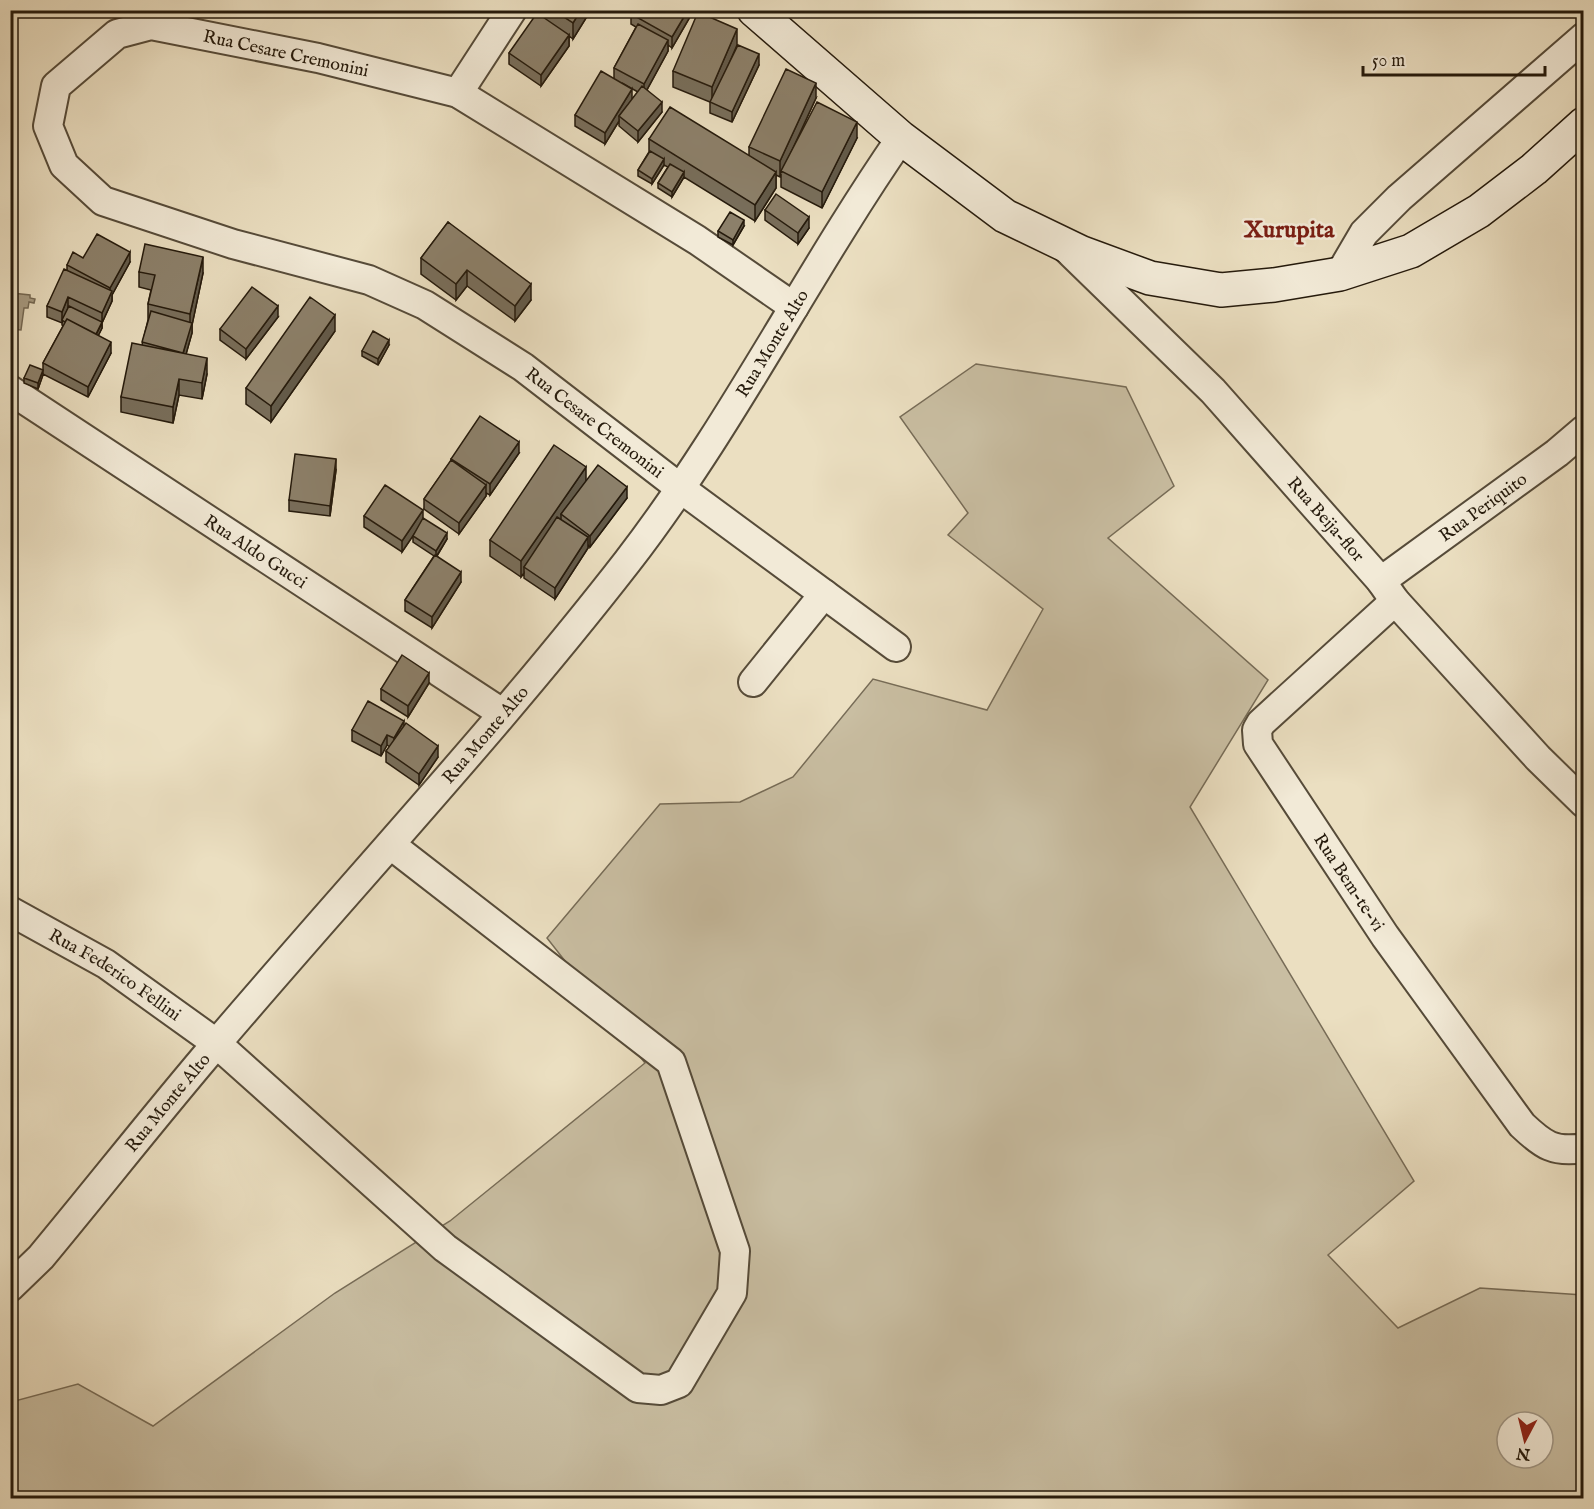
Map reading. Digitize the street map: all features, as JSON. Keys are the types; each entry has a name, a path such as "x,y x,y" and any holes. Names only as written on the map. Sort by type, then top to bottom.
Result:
{"main road":[{"path":"754,10 901,138 1005,216 1082,253 1150,278 1221,290 1274,285 1340,274 1411,251 1479,211 1534,169 1584,124"}],"street":[{"path":"458,93 512,10"},
{"name":"Rua Cesare Cremonini","path":"794,307 697,240 458,93 318,58 151,25 117,34 56,86 48,126 64,165 104,201 233,244 369,280 425,305 522,367 680,488 896,647"},
{"path":"1340,274 1364,233 1399,198 1584,37"},
{"name":"Rua Monte Alto","path":"10,1287 41,1257 216,1043 391,845 628,560 709,447 862,194 901,138"},
{"name":"Rua Beija-flor","path":"1062,244 1213,391 1538,758 1584,803"},
{"name":"Rua Aldo Gucci","path":"10,390 502,713"},
{"name":"Rua Periquito","path":"1388,591 1584,430"},
{"name":"Rua Bem-te-vi","path":"1388,591 1261,723 1257,730 1258,744 1385,936 1522,1125 1540,1142 1565,1151 1584,1148"},
{"path":"753,682 824,594"},
{"name":"Rua Federico Fellini","path":"10,911 106,964 216,1043 445,1248 638,1388 661,1390 679,1383 732,1293 735,1251 671,1062 391,845"}],"shaded area":[{"path":"12,293 30,295 30,298 35,299 34,303 29,302 28,308 24,308 21,330 11,329"},
{"path":"976,364 1126,387 1174,486 1108,538 1268,680 1190,807 1414,1181 1328,1255 1398,1328 1480,1288 1583,1295 1583,1498 11,1498 11,1402 78,1384 153,1426 335,1293 450,1221 645,1063 547,938 660,804 740,802 793,777 873,679 987,710 1043,609 948,535 968,513 900,417"}],"building":[{"path":"553,10 581,10 573,23"},
{"path":"633,10 688,10 672,37 631,14"},
{"path":"698,12 737,29 712,87 673,71"},
{"path":"537,13 569,35 541,75 509,53"},
{"path":"638,24 668,40 644,84 614,68"},
{"path":"738,45 759,54 732,112 710,102"},
{"path":"786,69 816,83 780,161 749,147"},
{"path":"601,71 632,89 605,133 575,115"},
{"path":"642,86 662,102 638,131 619,116"},
{"path":"817,102 857,122 822,192 781,171"},
{"path":"670,107 776,172 755,205 649,139"},
{"path":"650,151 664,159 652,179 638,170"},
{"path":"670,164 684,172 672,192 658,183"},
{"path":"776,194 809,217 798,233 765,210"},
{"path":"730,212 744,220 733,240 718,231"},
{"path":"448,222 531,284 515,306 467,270 456,284 421,258"},
{"path":"97,234 130,252 110,288 67,265 73,252 83,258"},
{"path":"145,244 203,257 190,314 148,304 155,275 139,272"},
{"path":"64,269 112,291 102,313 68,297 62,312 47,306"},
{"path":"252,287 278,306 246,349 220,329"},
{"path":"310,297 335,315 271,406 246,388"},
{"path":"69,306 102,322 96,334 67,319 65,322 62,320"},
{"path":"151,311 192,323 183,353 142,342"},
{"path":"67,319 111,342 88,387 43,363"},
{"path":"373,331 389,340 378,359 362,351"},
{"path":"132,343 207,358 202,383 179,379 173,407 121,397"},
{"path":"30,365 43,370 38,383 24,378"},
{"path":"480,416 519,442 490,484 451,459"},
{"path":"554,445 586,467 521,561 490,540"},
{"path":"295,454 336,459 330,506 289,500"},
{"path":"451,460 486,485 459,523 424,499"},
{"path":"598,465 627,487 590,536 561,514"},
{"path":"385,485 423,510 402,541 364,516"},
{"path":"557,517 588,537 555,588 524,567"},
{"path":"423,518 447,533 436,551 413,536"},
{"path":"435,555 461,572 432,617 405,600"},
{"path":"402,655 429,673 408,706 381,689"},
{"path":"368,701 404,721 394,738 387,735 381,746 352,730"},
{"path":"406,723 438,746 419,774 386,751"}],"district":[{"name":"Xurupita","path":"1289,229"}]}
